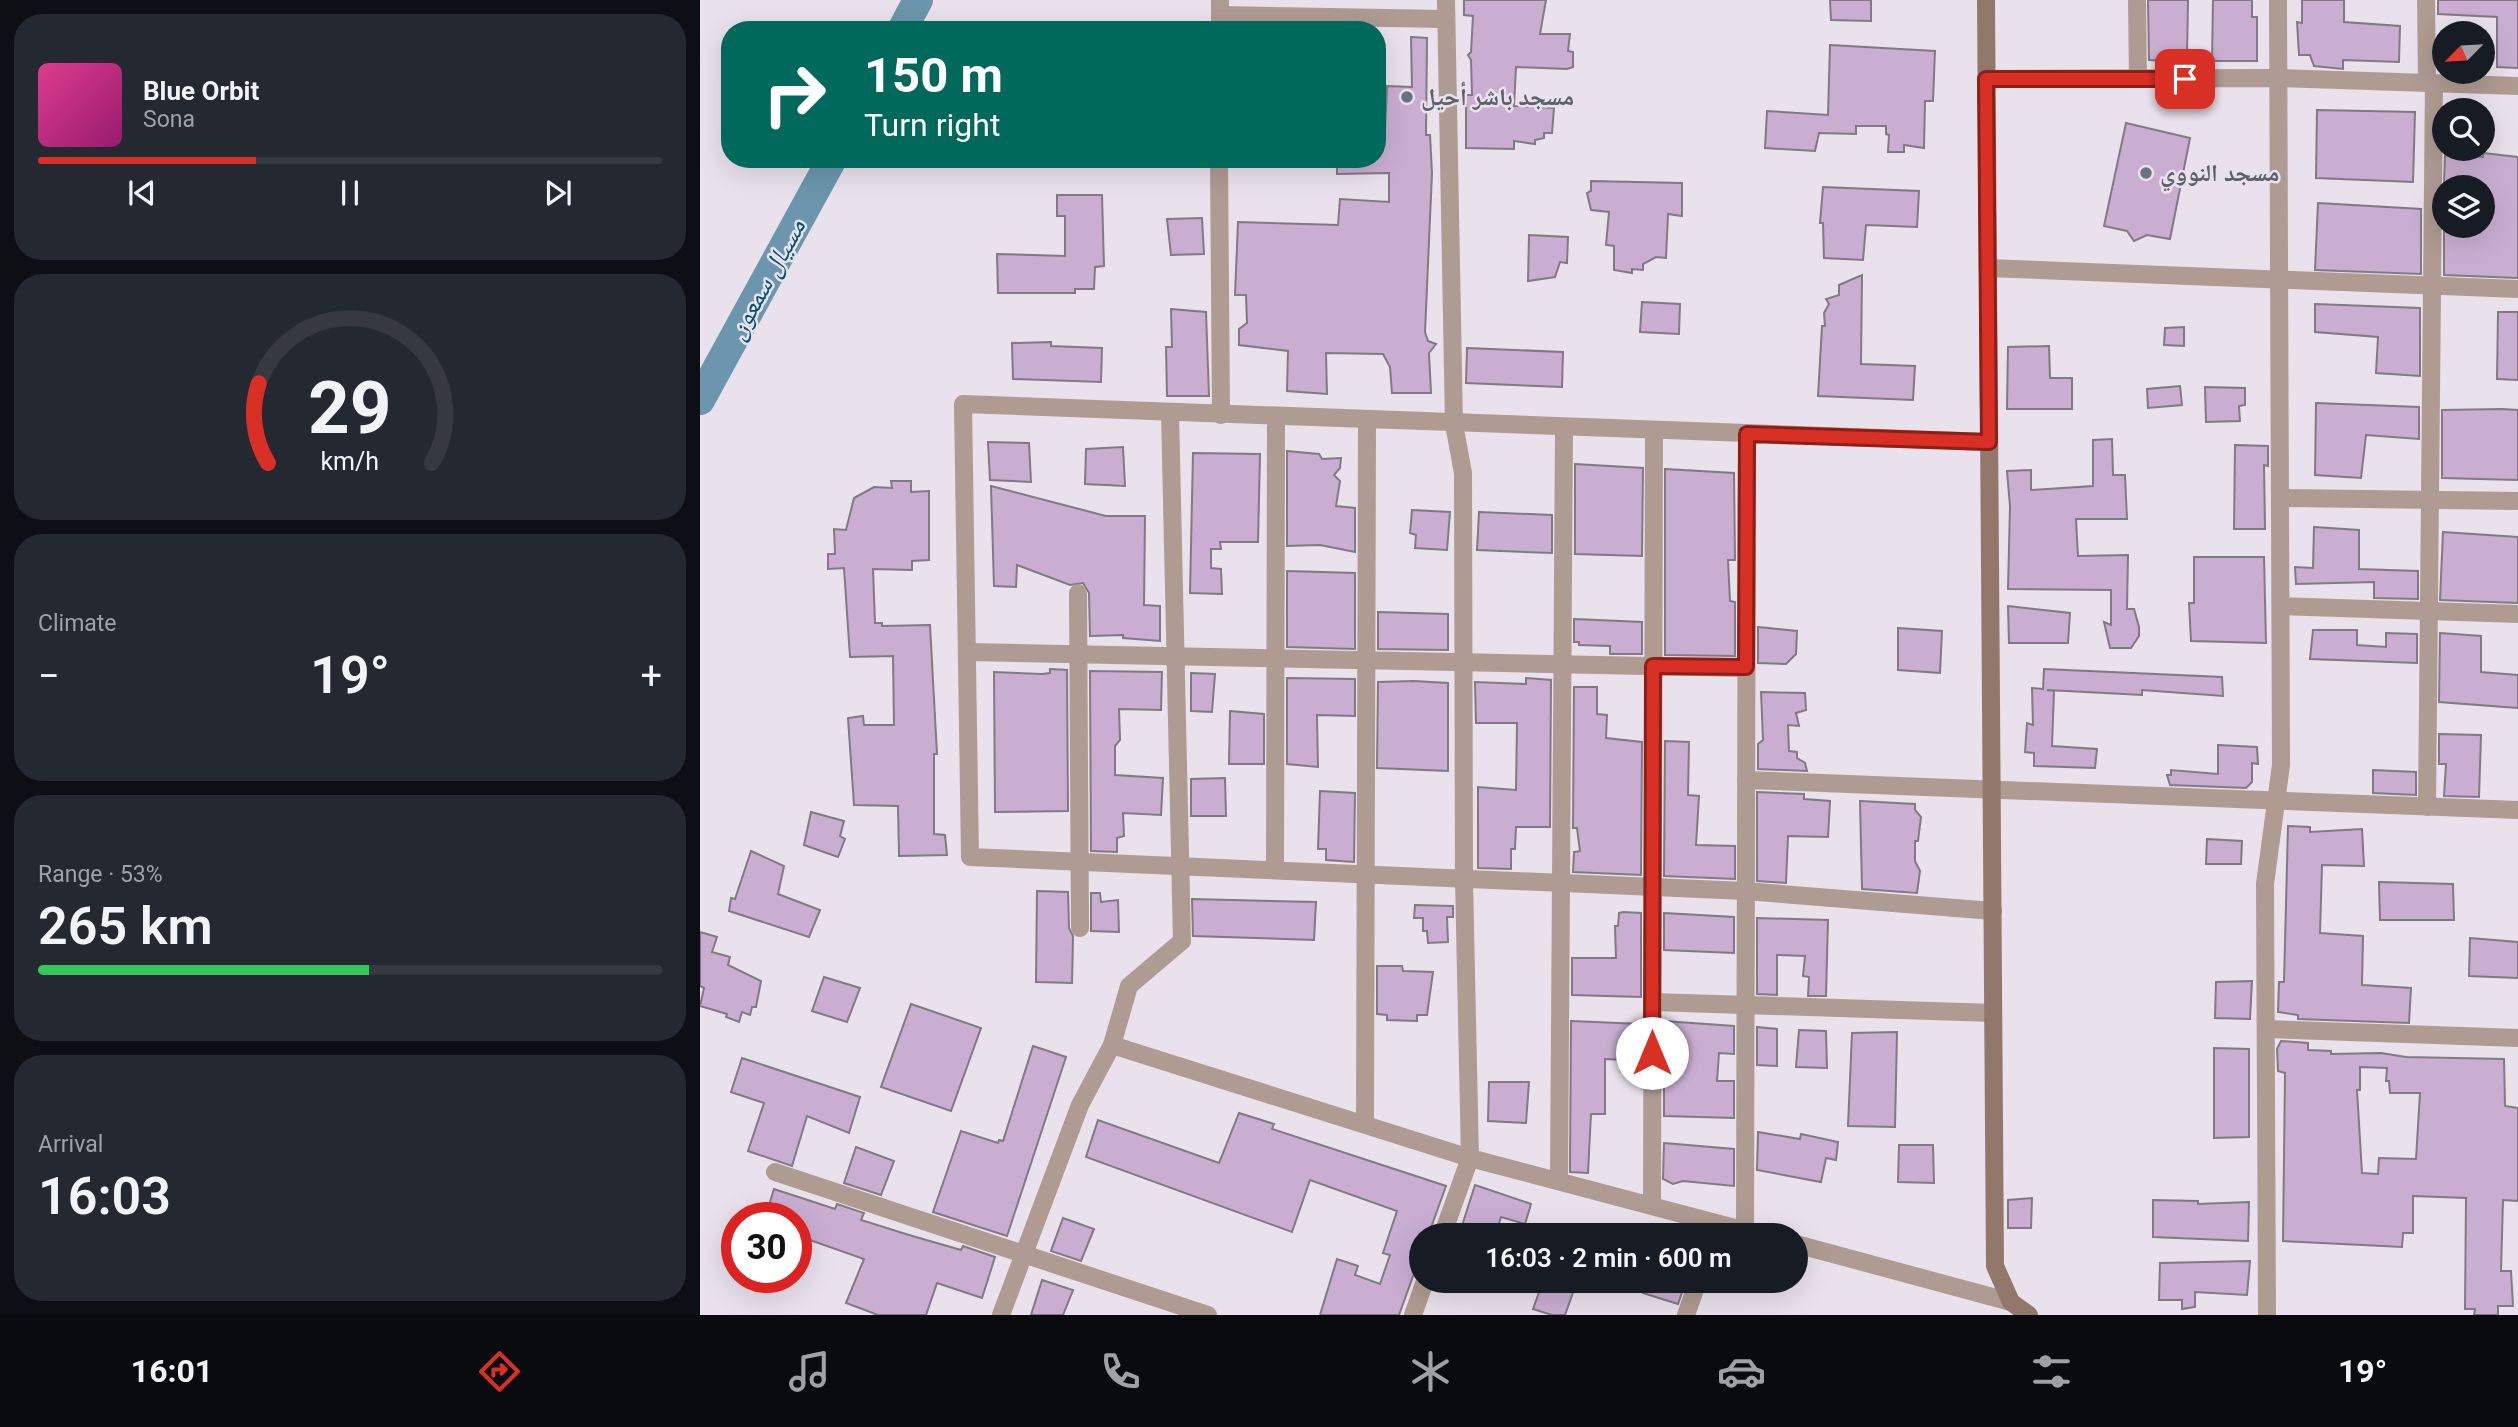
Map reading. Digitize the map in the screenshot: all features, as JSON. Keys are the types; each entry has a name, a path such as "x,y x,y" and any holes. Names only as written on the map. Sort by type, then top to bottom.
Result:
{"street":[{"path":"1446,0 1454,424 1463,473 1464,880 1470,1158 1447,1223"},
{"path":"1986,0 1995,1266 2011,1302"},
{"path":"2137,0 2138,79"},
{"path":"2267,1315 2265,884 2281,765 2278,0"},
{"path":"2426,0 2430,83 2432,285 2427,807"},
{"path":"1220,15 1446,19"},
{"path":"1986,79 2278,78 2518,86"},
{"path":"1219,168 1222,415"},
{"path":"1988,268 2518,289"},
{"path":"1989,442 963,404 970,857 1745,891 1993,911"},
{"path":"1001,1315 1080,1105 1112,1045 1129,986 1182,941 1170,413"},
{"path":"1275,870 1276,417"},
{"path":"1365,1123 1367,421"},
{"path":"1559,1180 1564,428"},
{"path":"1652,1205 1654,431"},
{"path":"1745,1223 1747,434"},
{"path":"2280,498 2518,501"},
{"path":"1078,593 1080,928"},
{"path":"2281,606 2518,614"},
{"path":"967,652 1746,667"},
{"path":"1746,780 2518,810"},
{"path":"1652,1002 1993,1013"},
{"path":"2266,1029 2518,1038"},
{"path":"1112,1045 1470,1158 1652,1205 1700,1223"},
{"path":"775,1172 1208,1315"},
{"path":"1808,1247 2011,1302 2029,1315"},
{"path":"1413,1315 1421,1293"},
{"path":"1686,1315 1694,1293"}],"building":[{"path":"1464,0 1546,0 1540,34 1570,34 1568,51 1573,52 1573,67 1516,67 1514,106 1554,108 1552,133 1544,133 1544,138 1535,140 1535,144 1514,141 1514,149 1466,148 1466,95 1472,95 1471,60 1468,55 1471,52 1473,16 1464,15"},
{"path":"1830,0 1871,0 1871,21 1831,20"},
{"path":"2148,0 2188,0 2187,57 2176,62 2149,60"},
{"path":"2213,0 2252,0 2252,17 2257,17 2257,61 2212,61"},
{"path":"2302,0 2344,0 2344,22 2400,26 2399,62 2343,60 2343,69 2314,66 2310,55 2299,55 2297,22 2302,23"},
{"path":"2438,0 2518,0 2518,68 2497,67 2497,17 2438,14"},
{"path":"1411,37 1427,38 1426,135 1430,135 1432,173 1425,332 1428,341 1436,344 1429,353 1431,393 1392,393 1390,367 1383,354 1326,353 1327,394 1287,391 1288,351 1239,345 1239,329 1247,323 1246,295 1235,295 1238,222 1338,225 1340,199 1389,202 1389,173 1337,174 1337,168 1386,168 1387,86 1412,87"},
{"path":"1830,45 1935,51 1933,101 1925,101 1924,148 1904,145 1904,152 1888,152 1889,135 1886,134 1886,126 1856,126 1856,134 1819,133 1815,151 1765,148 1767,111 1828,115"},
{"path":"2317,110 2415,112 2413,182 2316,178"},
{"path":"2126,123 2190,138 2170,239 2147,235 2134,241 2127,231 2104,226"},
{"path":"2495,154 2518,157 2518,278 2444,275 2444,238 2495,238 2495,175 2444,175 2445,161 2495,161"},
{"path":"1591,181 1682,183 1682,216 1668,214 1666,258 1656,257 1643,264 1643,270 1632,269 1632,273 1614,270 1614,246 1606,245 1609,212 1591,210 1587,193 1591,191"},
{"path":"1823,187 1919,191 1917,227 1866,225 1863,260 1824,258 1823,223 1820,223"},
{"path":"1057,195 1102,195 1104,266 1095,267 1094,289 1075,289 1075,293 998,293 997,254 1065,256 1065,216 1057,216"},
{"path":"2318,203 2421,209 2421,274 2315,270"},
{"path":"1202,218 1204,254 1171,255 1167,219"},
{"path":"1529,235 1568,237 1567,263 1560,262 1555,277 1528,281"},
{"path":"1862,275 1861,364 1915,366 1913,400 1818,396 1822,326 1825,326 1824,313 1829,304 1826,299 1839,295 1839,285"},
{"path":"1642,302 1680,304 1679,334 1640,332"},
{"path":"2315,304 2420,308 2420,376 2376,373 2378,337 2315,332"},
{"path":"1171,309 1206,312 1209,396 1167,396 1166,347 1172,347"},
{"path":"2498,312 2518,312 2518,380 2497,379"},
{"path":"2184,327 2184,346 2164,345 2165,328"},
{"path":"1051,342 1051,346 1102,348 1101,382 1013,379 1012,343"},
{"path":"2049,346 2050,378 2072,378 2072,409 2007,409 2008,347"},
{"path":"1467,348 1563,352 1562,387 1466,383"},
{"path":"2180,386 2182,405 2148,408 2147,389"},
{"path":"2205,387 2245,388 2245,405 2239,406 2240,421 2206,422"},
{"path":"2316,403 2419,407 2419,439 2366,435 2361,478 2315,475"},
{"path":"2442,410 2518,410 2518,480 2442,478"},
{"path":"2112,439 2113,475 2125,475 2127,519 2076,519 2078,556 2128,555 2127,609 2134,609 2139,627 2139,636 2131,648 2110,648 2104,622 2111,625 2111,590 2008,589 2010,506 2007,471 2031,470 2031,490 2093,486 2093,440"},
{"path":"988,442 1029,443 1031,482 990,480"},
{"path":"2235,445 2268,446 2268,466 2264,465 2265,529 2234,529"},
{"path":"1123,447 1125,486 1085,484 1086,449"},
{"path":"1287,451 1319,454 1322,459 1341,458 1340,468 1334,475 1340,481 1336,506 1355,508 1355,552 1320,545 1287,546"},
{"path":"1193,453 1260,454 1258,542 1220,542 1221,549 1211,549 1211,568 1221,569 1222,594 1190,593"},
{"path":"1575,464 1643,468 1642,556 1575,554"},
{"path":"1665,469 1734,473 1735,560 1728,560 1730,601 1735,602 1735,656 1665,655"},
{"path":"891,481 911,481 911,492 929,491 929,560 912,561 912,570 873,569 875,623 882,623 882,626 930,625 937,754 934,754 934,834 945,835 947,855 899,856 898,806 854,805 848,718 863,716 864,725 894,725 893,656 850,657 844,568 828,569 828,554 835,554 834,529 846,530 854,498 874,487 892,488"},
{"path":"991,486 1106,516 1145,516 1144,605 1160,606 1160,641 1123,638 1123,635 1090,636 1089,593 1083,583 1070,585 1017,565 1016,587 994,586"},
{"path":"1412,510 1450,512 1447,550 1415,548 1416,535 1410,533"},
{"path":"1479,512 1552,515 1552,553 1477,550"},
{"path":"2314,527 2359,530 2359,569 2418,571 2418,599 2374,598 2374,582 2296,584 2295,567 2313,568"},
{"path":"2443,532 2518,537 2518,603 2440,600"},
{"path":"2194,557 2264,557 2266,643 2191,641 2189,603 2194,603"},
{"path":"1287,571 1355,573 1355,649 1287,647"},
{"path":"2008,606 2070,613 2068,643 2009,643"},
{"path":"1378,612 1448,614 1448,650 1378,649"},
{"path":"1574,619 1642,622 1642,654 1610,654 1610,646 1579,645 1579,642 1574,642"},
{"path":"1758,627 1797,631 1796,654 1786,664 1758,663"},
{"path":"1898,628 1942,631 1940,673 1898,670"},
{"path":"2313,630 2357,630 2357,645 2386,647 2386,633 2417,634 2417,663 2310,659"},
{"path":"2440,633 2481,636 2481,672 2518,675 2518,708 2439,702"},
{"path":"1050,669 1067,670 1068,811 995,812 994,672 1042,674 1050,673"},
{"path":"2044,669 2222,677 2223,696 2142,690 2142,695 2047,690 2054,691 2052,746 2097,749 2095,768 2034,766 2034,753 2025,752 2027,723 2033,725 2032,688 2043,689"},
{"path":"1090,671 1162,672 1161,710 1119,709 1120,740 1115,746 1115,775 1163,778 1161,815 1123,813 1124,836 1117,838 1117,852 1091,851"},
{"path":"1191,673 1215,674 1212,712 1191,711"},
{"path":"1287,678 1355,679 1355,716 1317,715 1318,767 1287,764"},
{"path":"1526,678 1551,680 1550,827 1516,827 1515,849 1511,849 1511,869 1478,868 1478,787 1516,790 1517,723 1476,723 1475,682 1526,684"},
{"path":"1378,682 1448,683 1448,771 1377,768"},
{"path":"1574,687 1597,687 1597,714 1607,715 1606,738 1642,742 1641,875 1573,872 1574,852 1580,851 1577,828 1573,828"},
{"path":"1761,692 1805,693 1806,710 1796,713 1799,726 1788,725 1789,751 1797,752 1797,758 1805,763 1807,771 1758,769 1758,744 1763,740"},
{"path":"1230,711 1264,714 1264,764 1229,764"},
{"path":"2439,734 2481,735 2479,797 2444,796 2446,764 2439,764"},
{"path":"1665,741 1689,742 1688,795 1699,796 1696,845 1735,846 1735,879 1664,876"},
{"path":"2218,745 2257,747 2258,764 2252,763 2252,782 2246,788 2170,785 2167,775 2171,775 2171,770 2218,774"},
{"path":"2373,770 2416,772 2416,795 2373,793"},
{"path":"1225,778 1226,816 1191,816 1191,779"},
{"path":"1320,791 1355,793 1354,862 1326,860 1326,849 1318,849"},
{"path":"1757,792 1804,794 1804,799 1830,801 1828,837 1788,836 1786,883 1757,881"},
{"path":"1860,801 1915,804 1915,810 1921,817 1918,841 1915,841 1915,861 1920,871 1917,893 1862,889"},
{"path":"811,812 844,821 840,836 845,839 838,857 804,845"},
{"path":"2288,826 2310,827 2310,832 2362,829 2364,866 2322,865 2320,933 2363,936 2362,985 2411,988 2409,1023 2298,1019 2298,1015 2278,1012 2279,982 2284,982"},
{"path":"2207,839 2242,841 2241,864 2206,864"},
{"path":"751,851 784,866 778,894 820,910 809,937 729,911 731,898 735,899"},
{"path":"2379,882 2453,884 2454,920 2380,920"},
{"path":"1037,891 1068,892 1069,928 1073,936 1072,983 1036,982"},
{"path":"1091,893 1100,893 1101,902 1118,900 1119,932 1091,931"},
{"path":"1192,899 1316,902 1314,940 1193,936"},
{"path":"1415,905 1453,906 1453,917 1447,917 1448,942 1428,943 1427,931 1423,931 1423,918 1414,918"},
{"path":"1619,913 1641,913 1641,997 1572,995 1572,958 1616,958 1615,926 1618,926"},
{"path":"1664,913 1734,917 1734,953 1664,950"},
{"path":"1757,918 1828,920 1826,996 1808,996 1809,977 1803,976 1805,956 1777,955 1777,995 1757,994"},
{"path":"700,932 717,937 712,952 730,957 728,965 761,981 756,1007 752,1007 750,1015 742,1012 739,1022 726,1017 727,1014 700,1006 704,988 700,986"},
{"path":"2470,938 2518,942 2518,978 2469,976"},
{"path":"1377,966 1402,966 1403,971 1433,972 1427,1015 1417,1015 1417,1021 1387,1020 1387,1015 1377,1014"},
{"path":"824,977 860,988 847,1022 812,1011"},
{"path":"2252,981 2250,1019 2215,1018 2216,982"},
{"path":"911,1004 981,1028 951,1111 881,1087"},
{"path":"1571,1021 1641,1024 1641,1061 1605,1059 1605,1114 1591,1114 1588,1173 1570,1172"},
{"path":"1664,1021 1734,1026 1734,1054 1719,1053 1717,1081 1734,1081 1734,1118 1664,1116"},
{"path":"1757,1027 1777,1029 1777,1066 1757,1065"},
{"path":"1799,1030 1826,1031 1827,1068 1796,1067"},
{"path":"1897,1032 1895,1127 1848,1126 1852,1033"},
{"path":"2281,1041 2308,1043 2308,1050 2331,1051 2331,1054 2381,1053 2406,1057 2504,1059 2505,1106 2518,1108 2518,1201 2503,1200 2501,1271 2511,1271 2513,1306 2498,1306 2498,1315 2474,1315 2475,1309 2465,1309 2466,1198 2413,1196 2413,1233 2403,1233 2402,1247 2283,1241 2285,1073 2278,1071 2277,1049","holes":["2360,1067 2387,1068 2386,1081 2389,1081 2390,1093 2420,1093 2416,1159 2379,1158 2378,1174 2362,1173 2357,1090 2360,1090"]},
{"path":"1033,1046 1066,1057 1007,1236 933,1212 961,1131 998,1143 999,1140 1003,1141"},
{"path":"2214,1048 2249,1049 2249,1137 2214,1138"},
{"path":"742,1058 860,1097 849,1133 807,1116 792,1166 748,1151 764,1103 731,1092"},
{"path":"1489,1082 1529,1082 1526,1123 1488,1121"},
{"path":"1239,1113 1274,1124 1272,1129 1446,1186 1433,1223 1409,1223 1409,1287 1399,1315 1320,1315 1337,1259 1358,1266 1355,1275 1380,1284 1390,1255 1383,1253 1397,1211 1310,1180 1292,1232 1086,1157 1098,1120 1219,1163"},
{"path":"1758,1132 1800,1139 1801,1134 1838,1142 1836,1160 1826,1158 1821,1182 1757,1170"},
{"path":"1664,1143 1734,1149 1734,1186 1683,1181 1673,1184 1663,1179"},
{"path":"1899,1145 1933,1145 1934,1183 1898,1182"},
{"path":"856,1147 894,1161 881,1195 844,1183"},
{"path":"1475,1185 1531,1204 1525,1223 1501,1217 1499,1223 1463,1223"},
{"path":"774,1189 835,1209 837,1204 864,1213 861,1220 961,1250 963,1246 995,1257 982,1298 937,1283 926,1315 878,1315 846,1303 864,1259 812,1241 812,1202 770,1202"},
{"path":"2032,1198 2031,1228 2008,1228 2008,1200"},
{"path":"2153,1200 2198,1201 2198,1204 2249,1202 2248,1241 2153,1237"},
{"path":"1063,1218 1094,1229 1081,1261 1051,1251"},
{"path":"2250,1261 2247,1295 2195,1292 2195,1307 2182,1309 2182,1300 2159,1300 2160,1263"},
{"path":"1042,1280 1073,1290 1063,1315 1031,1315"},
{"path":"1539,1293 1573,1293 1565,1315 1552,1315 1533,1309"},
{"path":"1643,1293 1682,1293 1678,1304"}],"waterway":[{"name":"مسيال سمعون","path":"907,21 918,0"},
{"name":"مسيال سمعون","path":"700,400 827,168"}],"place":[{"name":"مسجد باشر أحيل","path":"1407,97"},
{"name":"مسجد النووي","path":"2146,173"}],"route":[{"path":"1652,1053 1653,666 1746,667 1747,434 1989,442 1986,79 2185,79"}]}
